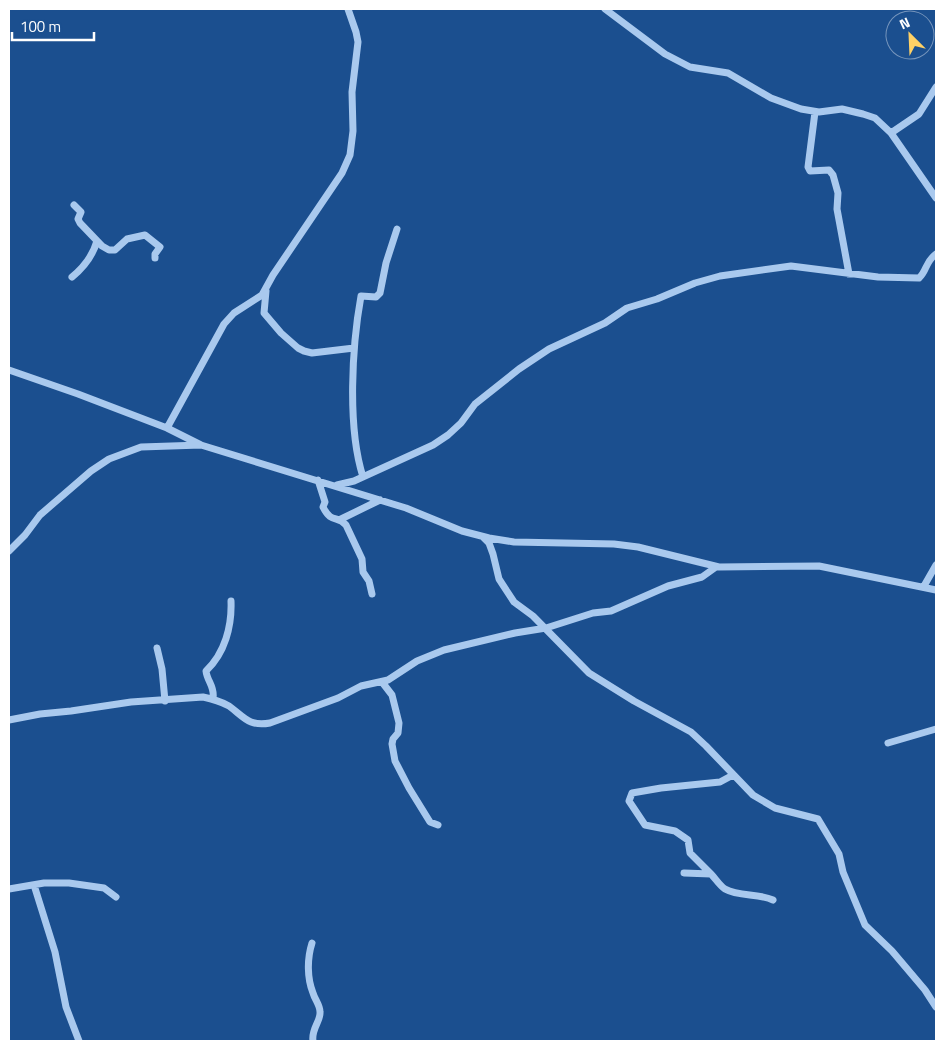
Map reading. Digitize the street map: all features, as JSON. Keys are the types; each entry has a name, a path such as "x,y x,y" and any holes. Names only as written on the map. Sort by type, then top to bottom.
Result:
{"street":[{"path":"167,428 224,324 234,313 262,295 342,173 350,155 353,131 352,92 358,42 348,9"},
{"path":"605,9 648,43 674,60 694,68 732,75 771,98 801,109 815,112 842,109 863,114 879,121 891,133 936,198"},
{"path":"891,133 919,114 936,87"},
{"path":"815,112 808,167 810,171 829,170 832,175 838,193 837,204 849,274"},
{"path":"74,205 81,212 78,219 80,223 97,242 109,250 115,250 127,239 145,236 160,247 154,254 155,258"},
{"path":"363,494 360,487 361,477 354,416 355,327 361,296 379,296 386,263 397,229"},
{"path":"72,277 80,270 84,262 91,257 97,242"},
{"path":"337,486 354,481 432,445 448,435 461,423 475,404 530,361 582,332 605,323 627,308 657,299 695,283 720,276 791,266 849,274 919,278 922,276 927,262 936,254"},
{"path":"264,310 266,288"},
{"path":"252,302 259,303 264,313 281,333 304,351 312,353 354,348"},
{"path":"9,370 74,392 167,428 201,445 416,511 462,531 483,536 514,542 614,544 638,547 716,567 819,566 924,586 936,590"},
{"path":"9,551 25,535 40,515 109,458 141,447 201,445"},
{"path":"318,480 325,502 323,507 330,518 339,520 346,525 362,559 363,572 369,581 372,594"},
{"path":"339,520 380,500"},
{"path":"483,536 489,543 499,579 509,595 518,606 546,628 589,673 634,701 691,732 752,795 775,808 818,819 839,854 843,872 865,926 892,950 925,990 936,1007"},
{"path":"924,586 936,565"},
{"path":"9,720 131,702 203,697 213,698 228,706 244,720 264,724 312,708 361,686 388,680 417,661 444,650 515,633 546,628 579,616 620,608 672,584 702,577 716,567"},
{"path":"213,698 214,692 206,671 220,656 225,643 232,614 231,601"},
{"path":"157,648 162,669 164,701"},
{"path":"382,682 392,695 399,723 398,733 392,744 398,769 430,822 438,825"},
{"path":"888,743 936,729"},
{"path":"733,775 720,782 632,793 629,801 646,825 675,831 688,840 690,853 724,889 752,896 765,896 773,900"},
{"path":"684,873 711,874"},
{"path":"9,889 58,882 76,885 89,884 104,888 116,897"},
{"path":"34,885 52,941 66,1007 79,1041"},
{"path":"312,943 308,957 309,976 312,993 319,1005 321,1014 312,1035 313,1041"}]}
